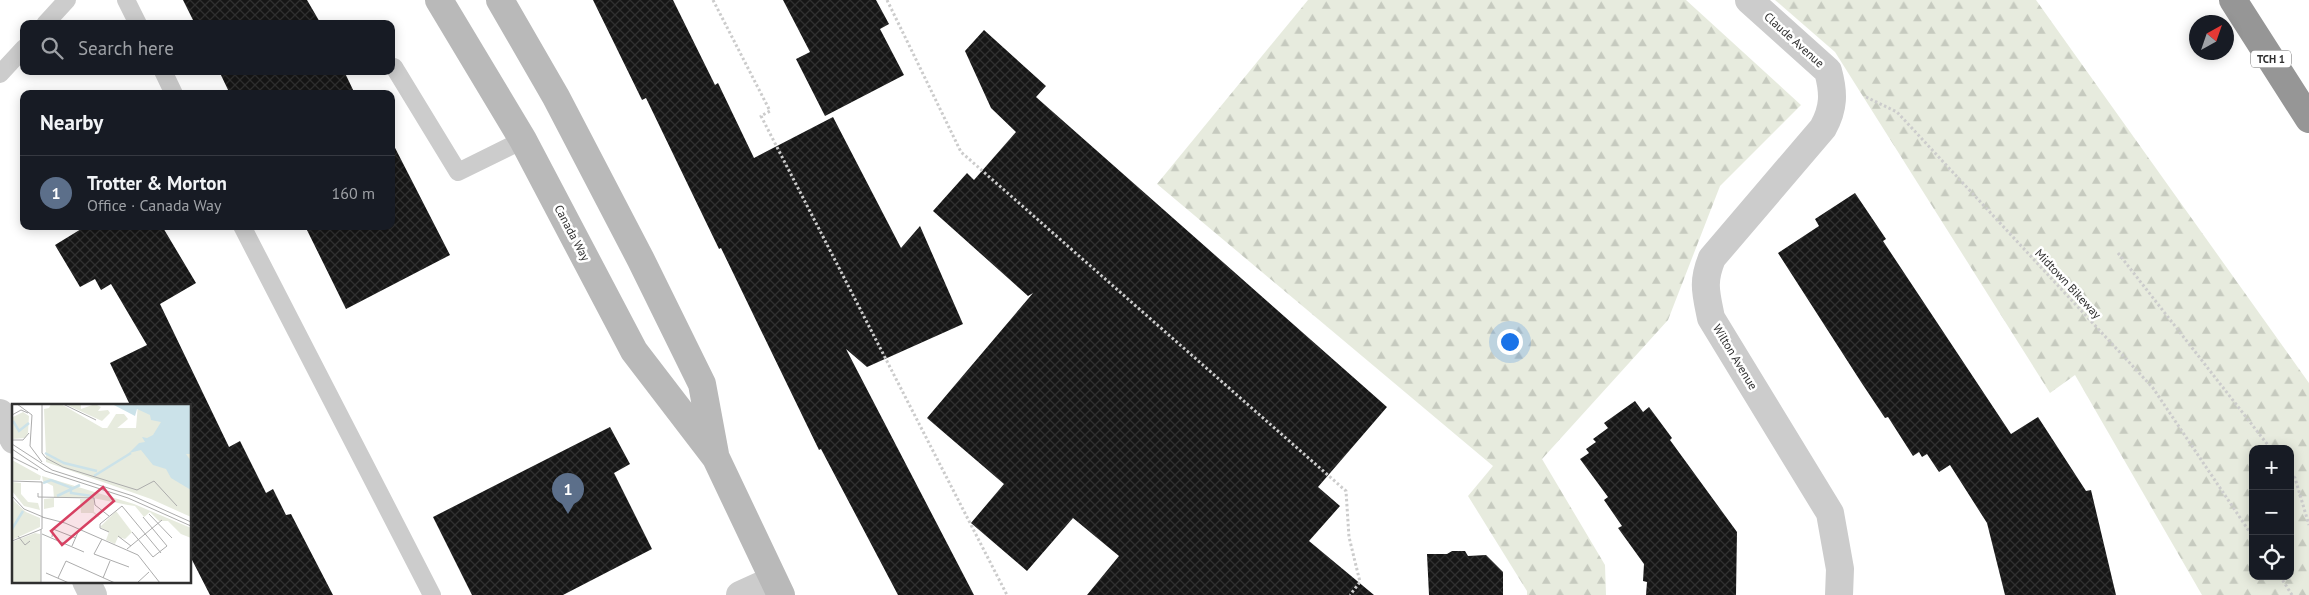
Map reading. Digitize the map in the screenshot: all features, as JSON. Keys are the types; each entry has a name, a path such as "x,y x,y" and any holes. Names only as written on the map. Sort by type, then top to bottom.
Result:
{"highway":[{"name":"TCH 1","path":"2233,0 2309,119"}],"main road":[{"name":"Canada Way","path":"439,0 523,140 634,351 716,458 777,588"},
{"name":"Canada Way","path":"500,0 560,106 702,384 716,458"}],"street":[{"name":"Claude Avenue","path":"1749,0 1817,59 1828,71 1832,84"},
{"name":"Wilton Avenue","path":"1832,84 1833,103 1823,128 1712,258 1705,276 1711,318 1830,513 1840,570 1839,595"},
{"path":"0,413 12,436"},
{"path":"86,582 93,595"},
{"path":"740,595 777,588"}],"lane":[{"path":"49,20 67,0"},
{"path":"126,0 136,20"},
{"path":"0,74 20,52"},
{"path":"395,69 458,172 523,140"},
{"path":"165,75 172,90"},
{"path":"244,230 432,595"}],"path":[{"path":"713,0 770,111 761,116 1007,595"},
{"path":"887,0 961,152 1346,491 1349,537 1360,582 1350,595"},
{"name":"Midtown Bikeway","path":"1832,84 1877,101 1897,112 2153,388 2252,535"},
{"path":"2118,253 2269,445"},
{"path":"2294,477 2309,525"},
{"path":"2283,580 2292,595"}],"green space":[{"path":"1308,0 1686,0 1801,105 1720,186 1668,320 1542,459 1605,565 1606,595 1527,595 1527,591 1468,496 1493,466 1157,184"},
{"path":"1775,0 2036,0 2309,383 2309,595 2202,595 2075,375 2050,393 1835,52"}],"building":[{"path":"183,0 307,0 319,20 193,20"},
{"path":"593,0 673,0 715,85 718,83 754,158 833,117 901,248 920,226 963,324 867,367 846,349 974,595 898,595 821,449 819,450 646,98 642,100"},
{"path":"783,0 876,0 889,24 880,29 904,75 825,116 796,59 810,52"},
{"path":"984,30 1046,86 1036,97 1387,407 1318,487 1340,506 1309,541 1374,595 1087,595 1119,556 1073,518 1027,571 971,523 1004,484 927,418 1033,293 1028,296 933,211 967,173 974,180 1016,132 991,108 965,51"},
{"path":"221,75 346,75 353,90 228,90"},
{"path":"395,148 450,255 346,309 307,230 395,230"},
{"path":"1855,193 1886,239 1883,241 2011,434 2038,417 2086,491 2091,490 2116,595 2005,595 1987,523 1950,465 1939,472 1927,454 1922,457 1919,452 1913,456 1888,417 1885,418 1861,382 1778,253 1819,226 1815,219"},
{"path":"79,230 164,230 196,283 160,304 229,447 240,441 266,493 273,489 286,515 291,514 333,595 210,595 191,558 191,404 130,404 110,363 147,345 111,284 101,290 95,279 80,287 55,245"},
{"path":"1635,401 1643,412 1649,407 1672,438 1670,440 1737,532 1736,595 1646,595 1647,582 1643,581 1644,564 1618,528 1622,526 1604,500 1608,497 1580,459 1589,453 1586,449 1596,442 1593,439 1608,428 1604,423"},
{"path":"610,427 630,464 614,473 652,549 563,595 472,595 433,517"},
{"path":"1452,551 1465,551 1468,556 1486,555 1503,572 1503,595 1429,595 1427,554 1447,554"}],"place":[{"name":"Trotter & Morton","path":"568,514"}]}
